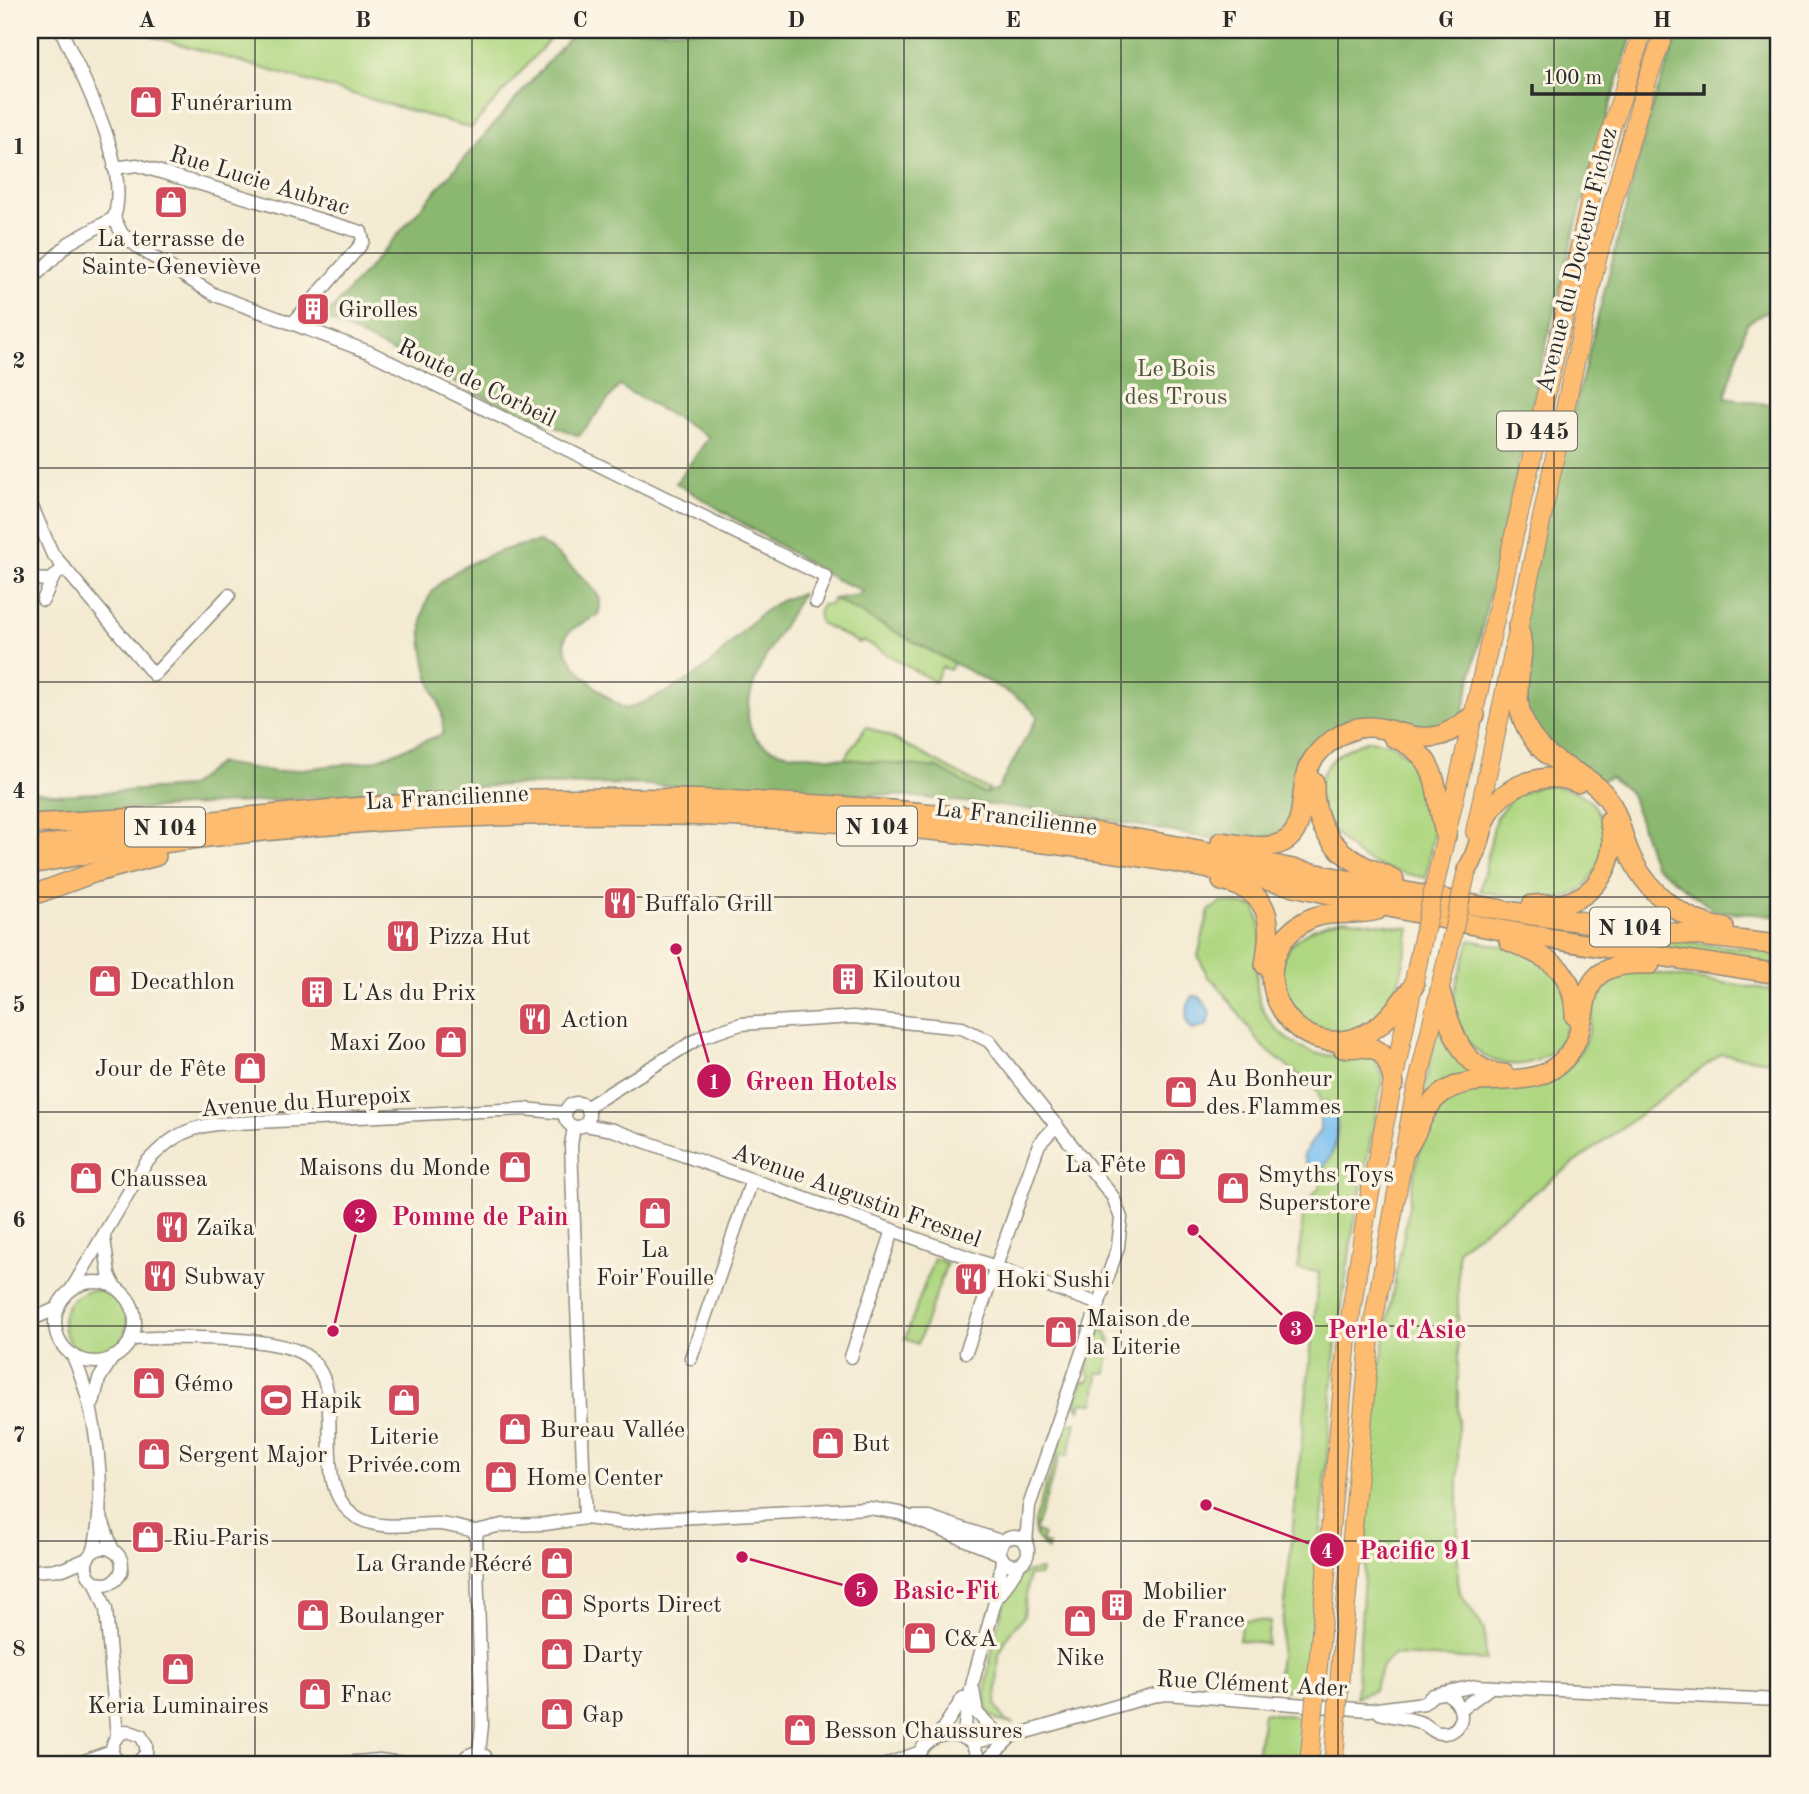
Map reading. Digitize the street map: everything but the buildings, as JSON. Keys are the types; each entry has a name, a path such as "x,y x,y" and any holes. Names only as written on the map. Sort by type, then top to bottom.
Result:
{"highway":[{"path":"1518,628 1524,644 1516,682 1523,720 1533,738 1557,764 1594,784 1606,797 1614,810 1629,853 1657,893 1682,913 1710,926 1731,930 1749,941"},
{"path":"1148,842 1168,834 1244,845 1277,845 1297,829 1307,769 1318,752 1336,737 1354,729 1377,726 1436,737 1450,733 1475,715"},
{"path":"1401,889 1392,877 1347,856 1324,831 1315,812 1313,792 1317,765 1340,744 1366,735 1380,734 1407,744 1421,753 1435,778 1446,836"},
{"path":"1467,870 1476,857 1489,813 1511,791 1526,783 1557,777 1587,788 1606,812 1611,826 1613,842 1604,873 1594,887 1578,898 1511,911"},
{"name":"La Francilienne","path":"30,848 142,830 301,811 468,801 711,799 888,810 1072,829 1511,911 1779,945"},
{"path":"30,824 139,818 271,806 301,811"},
{"name":"La Francilienne","path":"30,864 183,842 284,831 468,819 709,816 839,823 1001,837 1195,866 1487,928 1779,974"},
{"path":"30,895 96,872 167,853 183,842"},
{"path":"1195,866 1211,879 1251,892 1268,914 1270,927 1265,985 1269,1003 1280,1023 1312,1044 1333,1049 1362,1046 1379,1050 1388,1060 1394,1084"},
{"path":"1388,907 1366,913 1325,914 1306,920 1290,932 1278,949 1273,966 1277,1003 1286,1018 1298,1030 1314,1038 1333,1041 1355,1038 1387,1020 1414,986"},
{"path":"1440,992 1449,1028 1457,1043 1483,1069 1500,1074 1525,1074 1542,1069 1563,1051 1575,1020 1575,1000 1564,974 1539,953 1487,928"},
{"path":"1404,1152 1415,1139 1430,1104 1447,1090 1483,1081 1526,1080 1558,1065 1578,1037 1583,1001 1602,972 1621,965 1656,964 1675,958"}],"main road":[{"name":"D 445","path":"1414,986 1430,905 1594,183 1643,30"},
{"name":"Avenue du Docteur Fichez","path":"1518,628 1597,258 1647,81 1665,30"},
{"name":"D 445","path":"1440,992 1518,628"},
{"path":"1309,1764 1347,1338 1368,1203 1414,986"},
{"path":"1334,1755 1370,1340 1404,1152 1440,992"}],"street":[{"path":"30,281 69,243 114,218 118,196 114,168 85,82 61,30"},
{"name":"Rue Lucie Aubrac","path":"114,168 137,165 360,232 363,241 359,247 293,323"},
{"name":"Route de Corbeil","path":"114,218 122,234 129,240 223,299 369,352 826,577 816,602"},
{"path":"30,502 52,553 154,675 229,595"},
{"path":"43,600 52,580 64,567"},
{"path":"30,579 52,580"},
{"path":"585,1518 571,1145 579,1118 603,1095 699,1038 726,1028 768,1020 853,1017 944,1026 976,1033 989,1041 1107,1188 1121,1218 1118,1247 1029,1506 1003,1548 996,1602 971,1680 956,1713 917,1759 888,1764"},
{"name":"Avenue du Hurepoix","path":"71,1290 146,1163 162,1146 189,1129 216,1124 524,1109 579,1118"},
{"name":"Avenue Augustin Fresnel","path":"579,1118 1099,1304"},
{"path":"966,1352 1039,1144 1057,1125"},
{"path":"691,1358 752,1180"},
{"path":"851,1357 893,1230"},
{"path":"92,1410 99,1378 113,1357 131,1339 135,1323 130,1302 115,1287 109,1274 104,1238"},
{"path":"106,1609 122,1562 113,1550 100,1513 92,1410 72,1354 59,1339 56,1326 58,1308 71,1290 93,1282 115,1287"},
{"path":"30,1320 58,1308"},
{"path":"135,1323 146,1332 162,1337"},
{"path":"131,1339 162,1337 286,1346 306,1355 320,1370 326,1384 332,1474 343,1505 369,1523 442,1524 476,1531 502,1525 545,1524 585,1518 625,1523 869,1508 914,1517 929,1517 1003,1548 1009,1564 1020,1564"},
{"path":"72,1354 92,1361 113,1357"},
{"path":"996,1602 1027,1555 1029,1506"},
{"path":"100,1513 90,1555 92,1579 106,1609 117,1736 112,1751 119,1764"},
{"path":"476,1531 482,1724 479,1753 488,1764"},
{"path":"1003,1548 1018,1537 1026,1544"},
{"path":"63,1569 100,1548 113,1550"},
{"path":"30,1571 63,1569 92,1579 114,1582"},
{"path":"971,1680 977,1713 1007,1737"},
{"path":"971,1680 967,1740 982,1764"},
{"name":"Rue Clément Ader","path":"1369,1710 1424,1703 1433,1695 1468,1687 1779,1700"},
{"name":"Rue Clément Ader","path":"938,1736 956,1735 967,1740 1007,1737 1167,1694 1369,1710 1425,1724 1437,1733 1450,1732 1459,1724 1461,1709 1491,1687"},
{"path":"1445,1693 1455,1699 1461,1709"},
{"path":"113,1695 132,1731 141,1736 141,1759 175,1764"},
{"path":"1424,1703 1422,1714 1425,1724"},
{"path":"117,1736 132,1731"},
{"name":"Rue Clément Ader","path":"982,1764 1007,1737"},
{"path":"76,1764 112,1751"},
{"path":"464,1764 470,1754 479,1753"},
{"path":"333,1764 379,1760 411,1764"}],"green space":[{"path":"130,30 558,30 471,128"},
{"name":"Le Bois des Trous","path":"576,30 1634,30 1607,115 1560,287 1461,722 1450,733 1376,726 1318,752 1297,829 1244,845 1076,814 908,796 629,784 507,785 66,814 30,813 30,791 62,795 188,787 219,763 277,772 373,761 443,734 441,709 429,677 424,651 422,623 425,606 443,581 473,562 508,549 539,542 570,566 599,596 598,615 569,632 565,641 567,651 583,675 626,709 689,680 719,656 762,613 775,604 802,594 754,682 748,706 750,727 762,743 786,753 938,768 984,794 998,789 1038,716 1024,702 999,687 834,599 858,595 863,591 833,578 676,483 709,437 619,386 579,436 478,394 325,318"},
{"path":"1680,30 1779,30 1779,305 1747,323 1725,398 1779,406 1779,916 1715,911 1654,865 1631,794 1610,777 1594,784 1523,720 1518,628 1652,106"},
{"path":"834,599 954,663 950,670 942,667 935,682 864,641 859,643 820,623 818,613 822,605 830,604"},
{"path":"866,727 889,736 989,790 984,794 938,768 844,759"},
{"path":"1370,740 1391,744 1423,768 1435,823 1426,878 1388,869 1362,858 1338,836 1320,804 1319,788 1323,773 1332,760 1348,749"},
{"path":"1542,785 1570,790 1588,799 1595,806 1608,843 1592,876 1585,886 1564,898 1520,898 1480,891 1496,817 1514,796"},
{"path":"1221,902 1256,907 1262,939 1257,971 1259,999 1271,1022 1280,1032 1302,1048 1322,1055 1360,1055 1374,1058 1383,1077 1352,1236 1335,1352 1309,1691 1285,1690 1277,1683 1319,1272 1298,1269 1304,1206 1320,1186 1320,1170 1324,1167 1326,1102 1322,1104 1317,1090 1263,1047 1216,983 1208,977 1198,956 1209,911"},
{"path":"1345,919 1410,928 1404,964 1397,985 1371,1021 1342,1033 1315,1029 1293,1011 1281,986 1282,959 1302,935"},
{"path":"1631,935 1779,953 1779,967 1630,941"},
{"path":"1470,940 1535,955 1555,974 1566,997 1567,1026 1559,1044 1545,1056 1527,1063 1508,1064 1489,1058 1472,1046 1460,1027 1454,1007 1457,982"},
{"path":"1640,971 1779,991 1779,1062 1721,1054 1458,1249 1458,1580 1460,1593 1484,1629 1486,1660 1393,1655 1382,1666 1374,1690 1356,1697 1379,1380 1391,1301 1422,1144 1435,1115 1445,1103 1457,1095 1487,1089 1537,1085 1552,1080 1565,1071 1585,1042 1600,988 1614,977"},
{"path":"1441,1029 1472,1066 1471,1074 1426,1096 1424,1091 1436,1031"},
{"path":"934,1258 947,1263 918,1344 905,1339"},
{"path":"89,1290 101,1290 118,1299 125,1310 125,1334 118,1345 101,1354 89,1354 77,1349 68,1340 63,1328 63,1316 68,1304 77,1295"},
{"path":"1102,1325 1110,1341 1106,1373 1098,1373 1095,1403 1082,1402 1080,1410 1075,1404 1082,1382 1089,1381 1091,1375 1086,1372"},
{"path":"1076,1423 1068,1456 1060,1455 1035,1531 1043,1535 1041,1543 1049,1545 1048,1550 1041,1544 1037,1538 1034,1530 1034,1521 1067,1424"},
{"path":"1041,1570 1040,1575 1028,1576 1024,1616 1008,1635 999,1655 996,1705 1005,1721 1014,1724 999,1721 989,1714 986,1702 989,1665 999,1621 1013,1586 1020,1576"},
{"path":"1242,1620 1270,1621 1267,1644 1239,1640"},
{"path":"1263,1713 1306,1717 1303,1764 1256,1764"}],"water":[{"path":"1193,996 1201,997 1211,1014 1206,1026 1192,1030 1186,1021 1188,1004"},
{"path":"1326,1102 1336,1116 1336,1138 1329,1159 1316,1171 1307,1167 1303,1155 1320,1130 1320,1108"}],"place":[{"name":"Funérarium","path":"146,102"},
{"name":"La terrasse de Sainte-Geneviève","path":"171,202"},
{"name":"Girolles","path":"313,309"},
{"name":"Buffalo Grill","path":"620,903"},
{"name":"Pizza Hut","path":"403,936"},
{"name":"Green Hotels","path":"676,949"},
{"name":"Kiloutou","path":"848,979"},
{"name":"Decathlon","path":"105,981"},
{"name":"L'As du Prix","path":"317,992"},
{"name":"Action","path":"535,1019"},
{"name":"Maxi Zoo","path":"451,1042"},
{"name":"Jour de Fête","path":"250,1068"},
{"name":"Au Bonheur des Flammes","path":"1181,1092"},
{"name":"La Fête","path":"1170,1164"},
{"name":"Maisons du Monde","path":"515,1167"},
{"name":"Chaussea","path":"86,1178"},
{"name":"Smyths Toys Superstore","path":"1233,1188"},
{"name":"La Foir'Fouille","path":"655,1213"},
{"name":"Zaïka","path":"172,1227"},
{"name":"Perle d'Asie","path":"1193,1230"},
{"name":"Subway","path":"160,1276"},
{"name":"Hoki Sushi","path":"971,1279"},
{"name":"Pomme de Pain","path":"333,1331"},
{"name":"Maison de la Literie","path":"1061,1332"},
{"name":"Gémo","path":"149,1383"},
{"name":"Hapik","path":"276,1400"},
{"name":"Literie Privée.com","path":"404,1400"},
{"name":"Bureau Vallée","path":"515,1429"},
{"name":"But","path":"828,1443"},
{"name":"Sergent Major","path":"154,1454"},
{"name":"Home Center","path":"501,1477"},
{"name":"Pacific 91","path":"1206,1505"},
{"name":"Riu Paris","path":"148,1537"},
{"name":"Basic-Fit","path":"742,1557"},
{"name":"La Grande Récré","path":"557,1563"},
{"name":"Sports Direct","path":"557,1604"},
{"name":"Mobilier de France","path":"1117,1605"},
{"name":"Boulanger","path":"313,1615"},
{"name":"Nike","path":"1080,1621"},
{"name":"C&A","path":"920,1638"},
{"name":"Darty","path":"557,1654"},
{"name":"Keria Luminaires","path":"178,1669"},
{"name":"Fnac","path":"315,1694"},
{"name":"Gap","path":"557,1714"},
{"name":"Besson Chaussures","path":"800,1730"}]}
